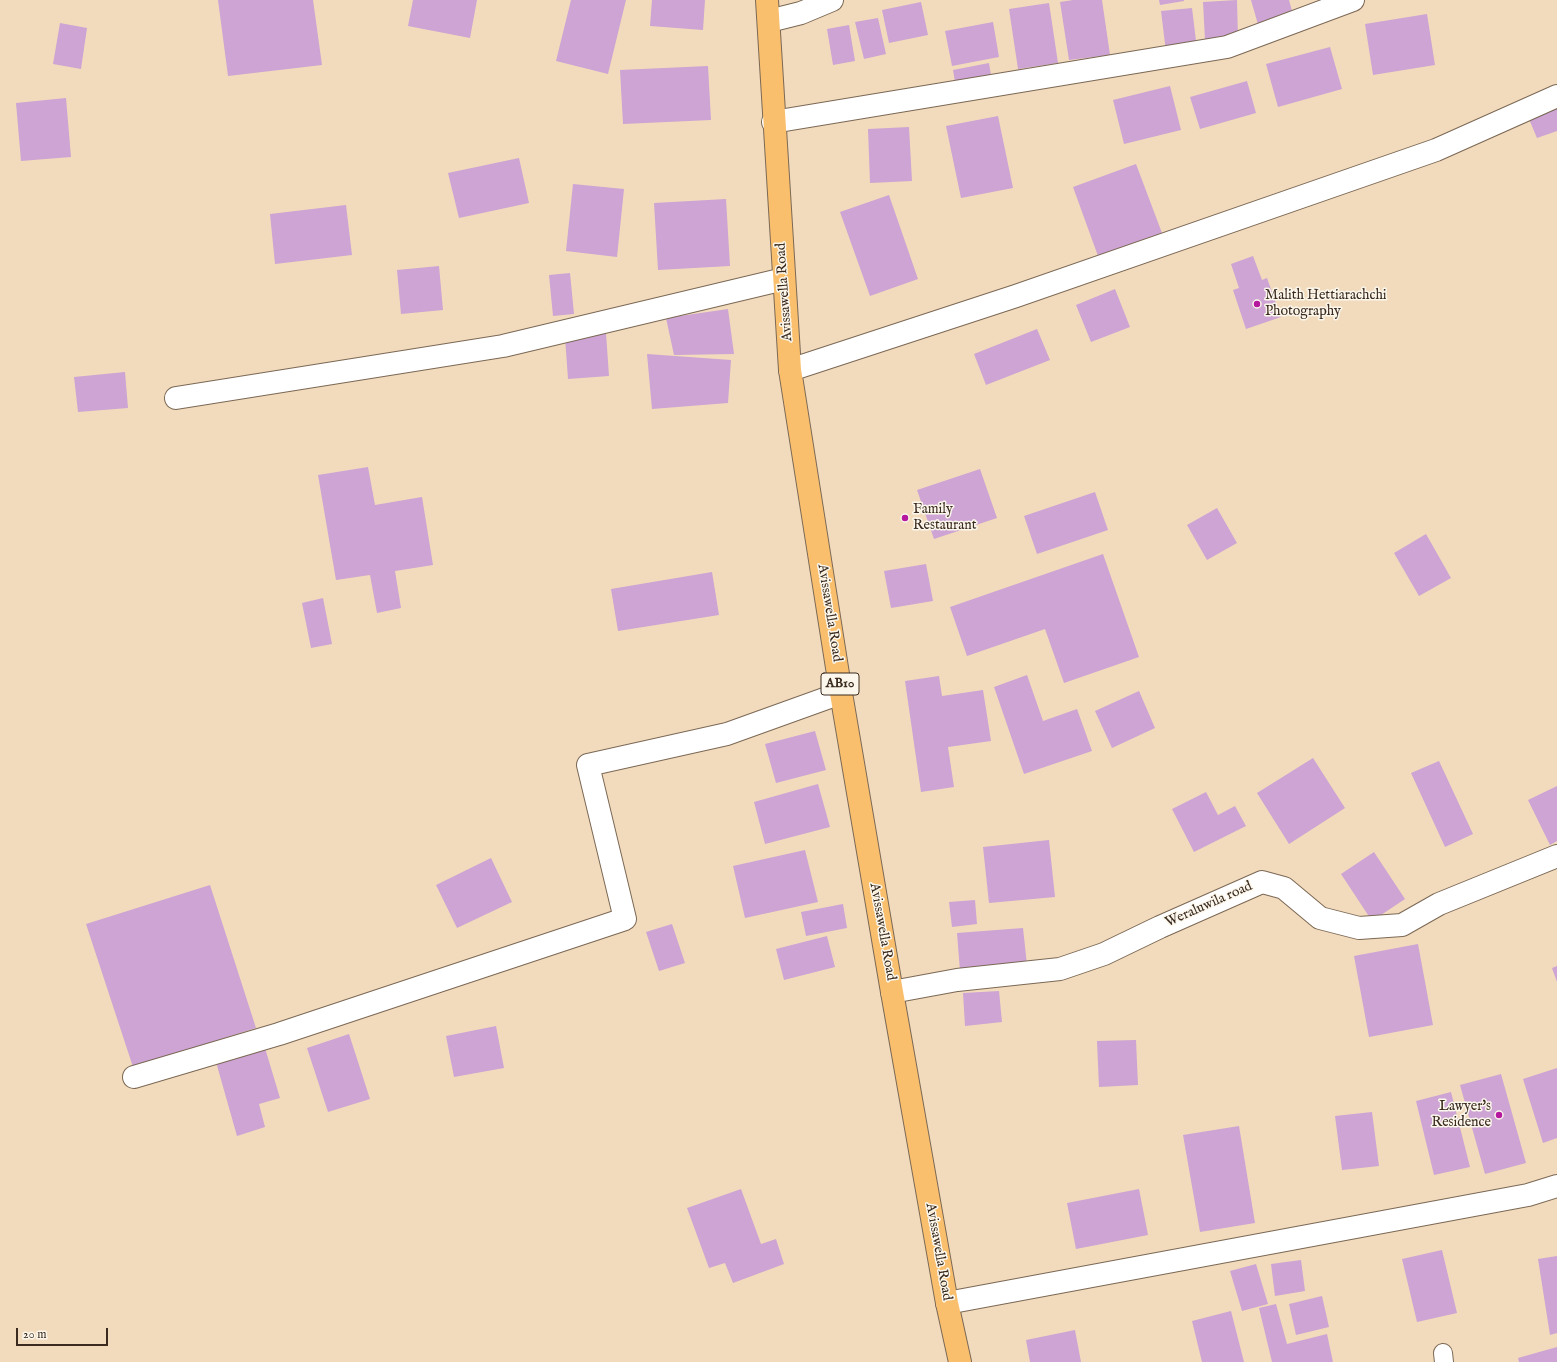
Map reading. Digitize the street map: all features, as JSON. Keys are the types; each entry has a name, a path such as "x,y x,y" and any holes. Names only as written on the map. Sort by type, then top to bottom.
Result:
{"main road":[{"name":"Avissawella Road","path":"768,11 773,122 790,370 841,693 892,992 947,1303 960,1362"}],"street":[{"path":"768,11 801,13 832,0"},
{"path":"773,122 1227,47 1353,0"},
{"path":"790,370 1016,296 1436,150 1557,96"},
{"path":"176,398 503,346 784,279"},
{"path":"134,1077 279,1034 625,919 588,765 727,734 841,693"},
{"name":"Weraluwila road","path":"892,992 957,980 1060,969 1104,954 1160,926 1262,882 1284,888 1320,918 1359,928 1402,925 1439,904 1557,856"},
{"path":"947,1303 1528,1195 1557,1186"}],"building":[{"path":"218,0 313,0 322,65 228,76"},
{"path":"413,0 477,0 470,38 408,26"},
{"path":"571,0 626,0 608,74 556,61"},
{"path":"652,0 705,0 703,30 650,26"},
{"path":"1073,0 1102,0 1110,55 1069,60 1060,2"},
{"path":"1159,0 1184,0 1184,1 1160,5"},
{"path":"1237,0 1238,38 1205,40 1203,2"},
{"path":"1251,0 1289,0 1294,18 1259,28"},
{"path":"921,2 928,35 889,43 882,10"},
{"path":"1049,3 1058,63 1018,69 1009,9"},
{"path":"1192,8 1197,49 1166,52 1161,11"},
{"path":"1427,14 1435,65 1373,75 1365,24"},
{"path":"878,18 886,54 864,59 855,22"},
{"path":"993,22 999,57 952,66 945,31"},
{"path":"60,23 87,28 81,69 53,64"},
{"path":"849,25 855,61 833,65 827,29"},
{"path":"1330,47 1342,89 1278,107 1266,64"},
{"path":"989,63 992,81 956,88 953,70"},
{"path":"708,66 711,120 623,124 620,70"},
{"path":"1247,81 1256,113 1200,129 1190,97"},
{"path":"1170,86 1181,130 1124,144 1113,100"},
{"path":"66,98 71,157 21,161 16,103"},
{"path":"1557,108 1557,131 1537,138 1529,119"},
{"path":"998,116 1013,188 961,198 946,126"},
{"path":"909,127 912,181 870,183 868,129"},
{"path":"519,158 529,203 459,218 448,173"},
{"path":"1136,164 1162,233 1098,256 1073,187"},
{"path":"573,184 624,189 617,257 566,251"},
{"path":"889,195 918,279 870,296 840,212"},
{"path":"726,199 730,266 658,270 654,203"},
{"path":"346,205 352,255 275,264 270,214"},
{"name":"Malith Hettiarachchi Photography","path":"1253,256 1262,280 1267,278 1281,317 1246,329 1233,290 1239,288 1231,264"},
{"path":"439,266 443,310 401,314 397,270"},
{"path":"570,273 574,314 553,316 549,275"},
{"path":"1115,289 1130,327 1091,342 1076,305"},
{"path":"728,309 734,354 674,355 666,318"},
{"path":"1037,329 1050,360 986,385 974,354"},
{"path":"606,333 609,376 568,379 565,337"},
{"path":"647,354 731,360 728,403 652,409"},
{"path":"125,372 128,408 78,412 74,377"},
{"path":"368,467 375,505 422,497 433,565 395,571 401,608 377,613 370,575 336,580 318,475"},
{"path":"980,469 997,518 934,539 917,490"},
{"path":"1095,492 1108,530 1037,554 1024,516"},
{"path":"1217,508 1237,543 1207,560 1187,525"},
{"path":"1426,534 1451,578 1419,596 1394,553"},
{"path":"1103,554 1139,657 1064,683 1045,629 967,656 950,607"},
{"path":"926,564 933,601 891,608 884,571"},
{"path":"712,572 719,615 618,631 611,589"},
{"path":"323,598 332,644 311,648 302,603"},
{"path":"1027,675 1043,721 1077,709 1092,751 1024,774 994,687"},
{"path":"939,676 942,696 983,690 991,741 948,747 954,787 921,792 905,681"},
{"path":"1139,691 1155,728 1112,748 1095,711"},
{"path":"815,731 826,770 776,783 765,744"},
{"path":"1313,758 1345,808 1289,844 1257,793"},
{"path":"1439,761 1473,834 1445,847 1411,773"},
{"path":"818,784 830,827 765,844 754,802"},
{"path":"1557,786 1557,841 1550,845 1528,800"},
{"path":"1206,792 1218,815 1235,806 1246,826 1194,852 1172,809"},
{"path":"1049,840 1055,897 989,903 983,847"},
{"path":"805,850 818,902 745,918 733,866"},
{"path":"1374,852 1405,899 1372,921 1341,874"},
{"path":"491,858 512,902 457,928 436,885"},
{"path":"210,885 256,1028 133,1067 86,924"},
{"path":"975,900 977,924 952,927 949,902"},
{"path":"843,904 847,928 806,936 801,912"},
{"path":"672,924 685,963 659,971 646,932"},
{"path":"1023,928 1027,965 960,971 957,933"},
{"path":"827,936 835,967 784,980 776,949"},
{"path":"1418,944 1433,1025 1369,1037 1354,956"},
{"path":"1557,966 1557,982 1552,968"},
{"path":"999,991 1002,1022 965,1026 963,993"},
{"path":"496,1026 504,1068 454,1077 446,1036"},
{"path":"349,1034 370,1099 328,1112 307,1048"},
{"path":"1136,1040 1138,1085 1099,1087 1097,1041"},
{"path":"265,1048 280,1098 259,1104 265,1127 237,1136 216,1062"},
{"path":"1557,1068 1557,1138 1543,1143 1523,1079"},
{"path":"1501,1074 1526,1163 1485,1174 1460,1085"},
{"path":"1451,1092 1470,1167 1434,1175 1416,1101"},
{"path":"1372,1112 1379,1166 1342,1170 1335,1116"},
{"path":"1239,1126 1255,1223 1200,1232 1183,1135"},
{"path":"741,1189 761,1244 776,1239 784,1264 733,1283 725,1263 709,1268 687,1208"},
{"path":"1139,1189 1148,1235 1076,1249 1067,1203"},
{"path":"1442,1250 1457,1313 1417,1322 1402,1259"},
{"path":"1557,1256 1557,1333 1550,1335 1538,1259"},
{"path":"1301,1260 1305,1291 1275,1296 1271,1264"},
{"path":"1256,1264 1268,1304 1242,1311 1230,1271"},
{"path":"1322,1296 1329,1327 1296,1335 1289,1304"},
{"path":"1276,1304 1287,1344 1327,1334 1333,1362 1272,1362 1259,1308"},
{"path":"1231,1311 1244,1362 1202,1362 1192,1321"},
{"path":"1075,1330 1081,1362 1030,1362 1026,1340"},
{"path":"1557,1347 1557,1362 1519,1362 1518,1358"}],"place":[{"name":"Malith Hettiarachchi Photography","path":"1257,304"},
{"name":"Family Restaurant","path":"905,518"},
{"name":"Lawyer's Residence","path":"1499,1115"}]}
